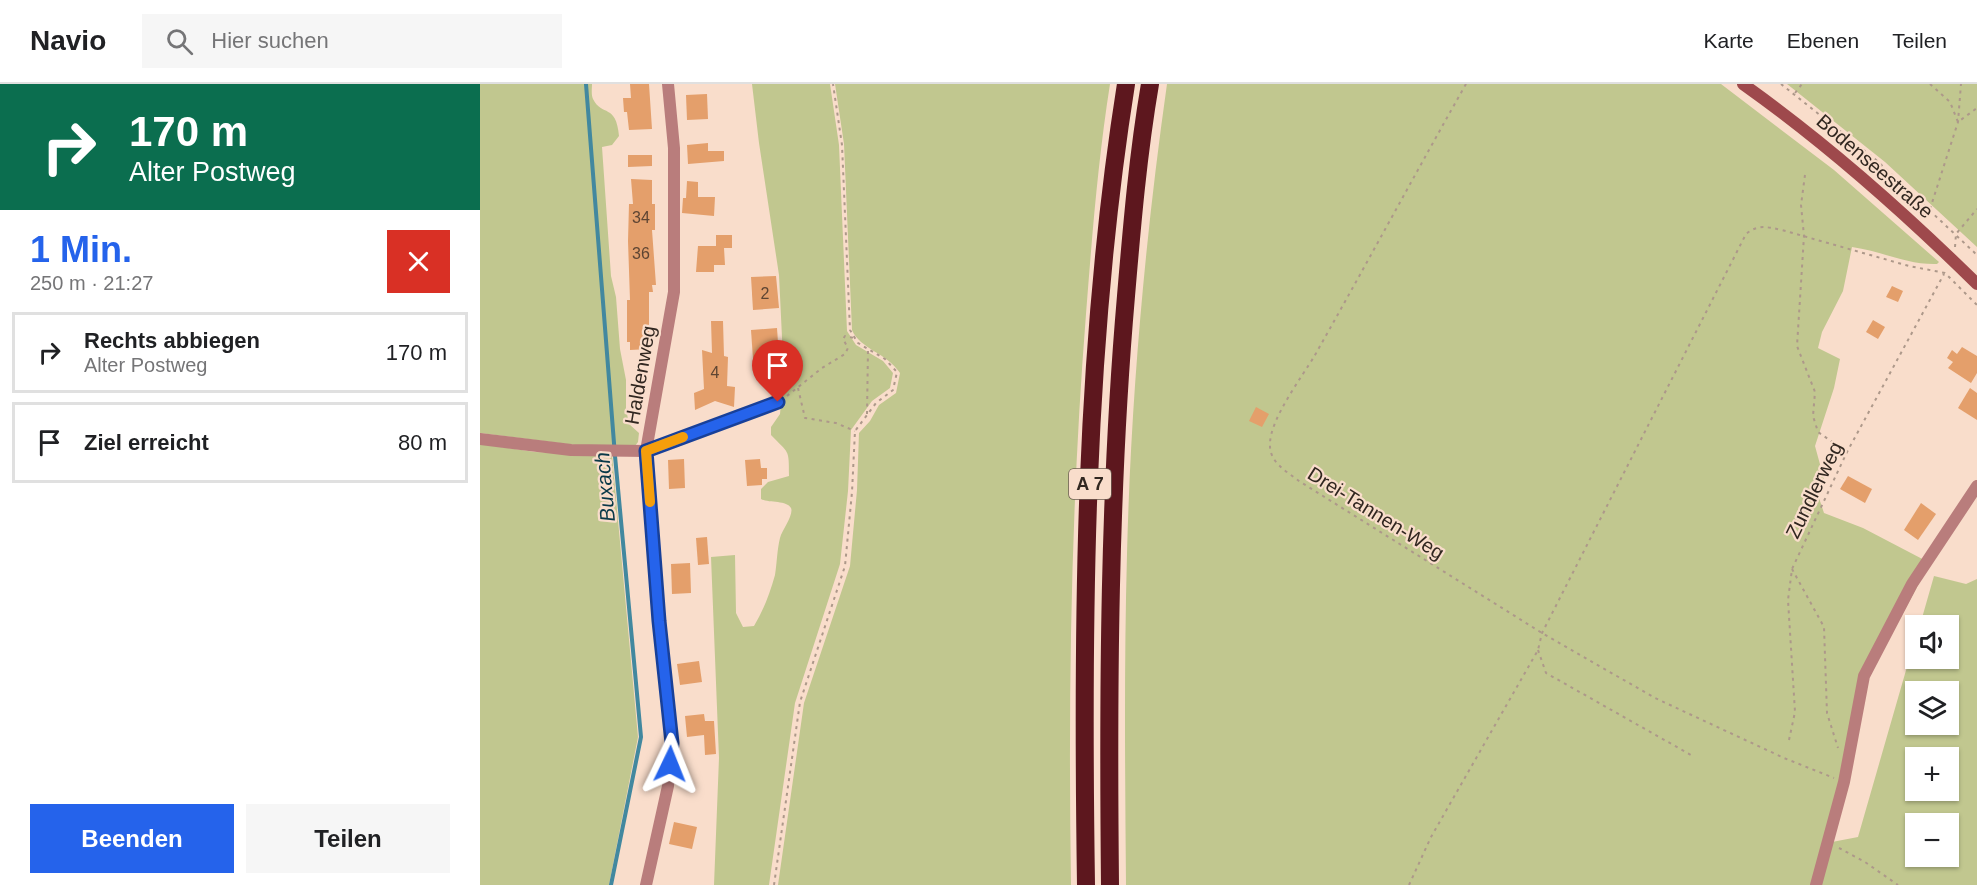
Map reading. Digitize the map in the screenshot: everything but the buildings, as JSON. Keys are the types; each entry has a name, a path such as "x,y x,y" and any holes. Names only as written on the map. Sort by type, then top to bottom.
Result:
{"highway":[{"name":"A 7","path":"1086,885 1084,707 1087,544 1106,241 1126,84"},
{"name":"A 7","path":"1110,885 1109,665 1115,448 1131,235 1150,84"}],"main road":[{"name":"Bodenseestraße","path":"1743,84 1813,137 1884,197 1977,284"}],"street":[{"name":"Haldenweg","path":"646,885 668,786 672,743 659,621 646,451 674,292 674,148 668,84"},
{"path":"480,439 552,448 646,451 778,402"},
{"path":"1816,885 1845,778 1864,676 1912,584 1977,486"}],"path":[{"path":"774,885 800,702 845,566 855,431 876,403 893,390 897,372 885,359 858,343 849,330 842,145 833,84"},
{"name":"Drei-Tannen-Weg","path":"1466,84 1273,426 1270,433 1270,449 1277,464 1299,481 1542,633 1655,698 1784,758 1845,778"},
{"path":"1781,84 1875,159 1977,255"},
{"path":"1795,93 1803,84"},
{"path":"1930,84 1950,102 1958,122"},
{"path":"1930,209 1958,122 1961,84"},
{"path":"1958,122 1977,108"},
{"path":"1805,175 1801,204 1804,236 1797,346 1815,392 1813,416 1818,432 1847,452"},
{"path":"1956,234 1977,210"},
{"path":"1409,885 1431,837 1538,650 1542,633 1746,234 1760,226 1909,266 1945,273 1977,305"},
{"name":"Zundlerweg","path":"1790,740 1795,712 1788,600 1792,569 1847,452 1945,273"},
{"path":"778,402 822,368 845,354 848,348 843,339 844,336 854,338"},
{"path":"867,417 868,349"},
{"path":"798,388 805,418 836,423 855,431"},
{"path":"1792,569 1824,627 1827,713 1845,778"},
{"path":"1538,650 1546,673 1691,755"},
{"path":"1828,843 1854,855 1898,885"}],"green space":[{"path":"480,84 592,84 593,99 600,108 615,119 619,136 612,145 602,147 611,276 616,297 620,349 626,380 626,409 629,424 639,433 635,446 583,446 480,433"},
{"path":"752,84 830,84 839,145 847,331 856,345 883,361 893,373 890,388 872,401 851,430 848,491 840,564 795,703 769,885 714,885 719,758 711,557 735,555 736,613 743,627 754,626 771,588 780,538 791,511 789,505 761,499 761,489 768,482 789,476 789,467 787,452 771,435 771,427 780,414 782,392 783,358 779,275"},
{"path":"835,84 1110,84 1093,227 1077,457 1070,670 1071,885 778,885 804,703 850,566 857,490 859,433 870,421 879,405 896,393 900,373 895,366 861,342 852,330 844,144"},
{"path":"1167,84 1721,84 1834,170 1939,262 1926,264 1852,247 1843,291 1822,332 1818,348 1840,359 1834,388 1815,446 1824,479 1819,498 1824,513 1863,528 1930,563 1868,678 1832,842 1858,837 1906,669 1959,669 1959,615 1923,615 1934,576 1966,584 1977,579 1977,885 1126,885 1125,678 1129,495 1146,259"},
{"path":"1787,84 1977,84 1977,247 1885,162"},
{"path":"480,444 535,452 612,455 638,737 609,885 480,885"}],"waterway":[{"name":"Buxach","path":"586,84 615,456 641,737 611,885"}],"slow traffic":[{"path":"650,502 646,451 683,437"}],"route":[{"path":"670,764 672,743 659,621 646,451 778,402"}]}
